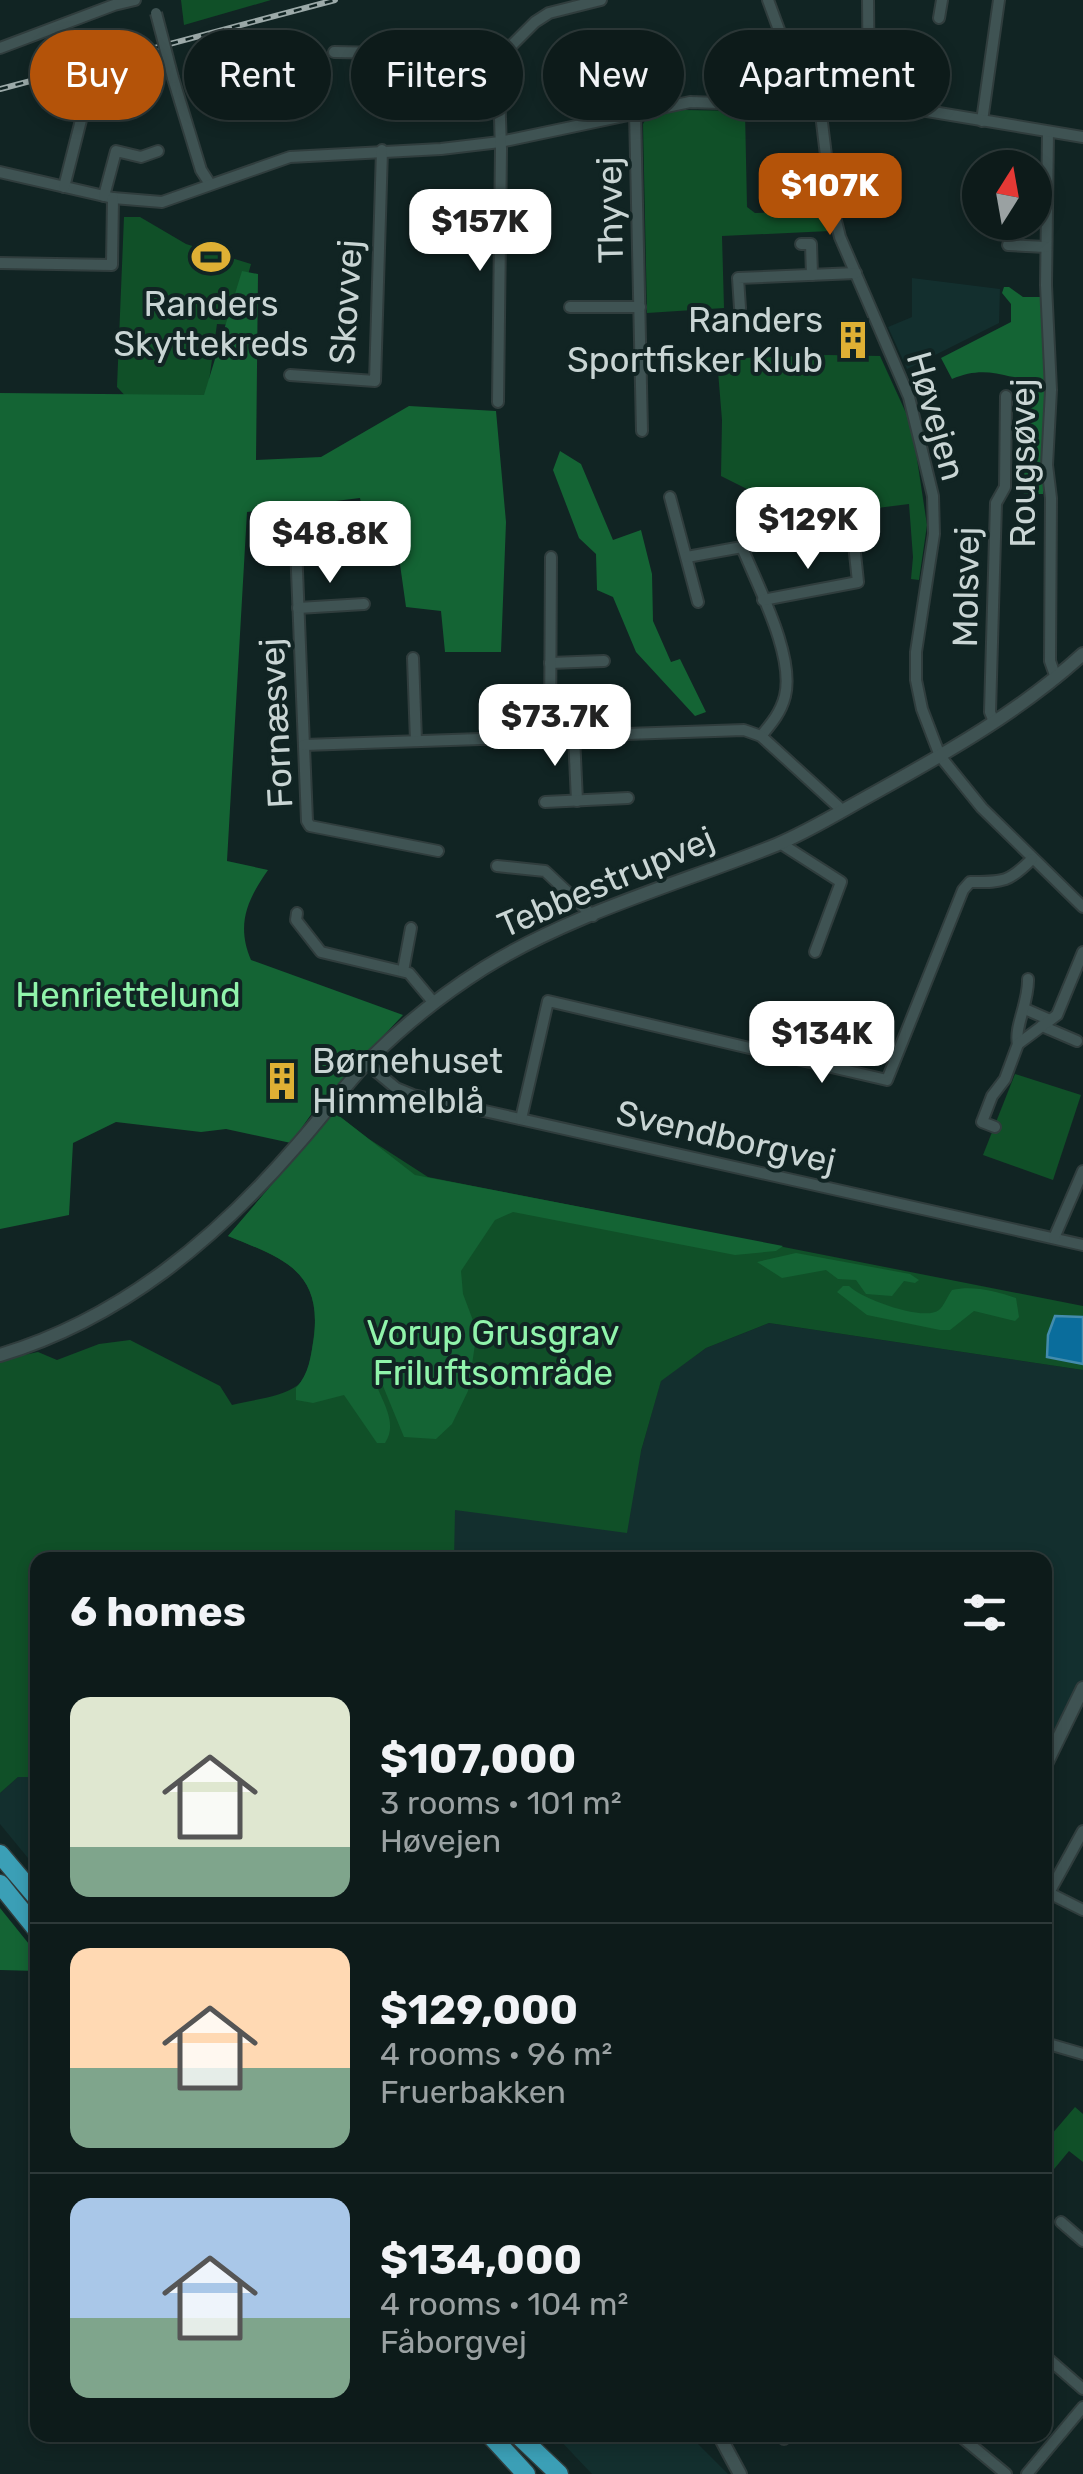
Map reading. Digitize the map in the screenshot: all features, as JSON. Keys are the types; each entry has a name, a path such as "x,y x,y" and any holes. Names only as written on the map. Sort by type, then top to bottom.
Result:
{"highway":[{"path":"0,1854 30,1890"},
{"path":"0,1884 30,1921"},
{"path":"496,2442 526,2474"},
{"path":"525,2442 556,2474"}],"street":[{"path":"0,48 135,0"},
{"path":"153,0 201,170 210,184"},
{"path":"523,34 550,13 601,0"},
{"path":"768,0 779,30"},
{"path":"868,0 868,30"},
{"path":"939,18 942,0"},
{"path":"982,121 999,0"},
{"path":"334,52 351,52"},
{"path":"950,115 1083,137"},
{"path":"64,187 81,120"},
{"path":"498,402 499,120"},
{"path":"0,172 108,197 162,202 290,157 441,150 500,142 600,120"},
{"name":"Thyvej","path":"636,120 642,431"},
{"name":"Høvejen","path":"822,120 840,237 910,397 933,496 934,534 916,652 922,709 940,756 982,808 1083,907"},
{"name":"Rougsøvej","path":"1048,133 1046,246 1052,390 1048,465 1050,661 1056,678"},
{"name":"Skovvej","path":"290,375 375,381 382,150"},
{"path":"0,263 112,265 108,197 116,151 141,157 158,151"},
{"path":"801,244 811,244 812,275"},
{"path":"1008,245 1046,246"},
{"path":"740,308 738,278 856,274"},
{"name":"Thyvej","path":"570,307 640,307"},
{"name":"Molsvej","path":"994,722 990,712 996,504 1005,486 1006,396"},
{"path":"670,497 698,602"},
{"path":"763,600 858,582 854,544"},
{"name":"Fornæsvej","path":"296,546 307,821 310,826 438,851"},
{"path":"687,558 742,547 784,657 787,678 778,714 761,736"},
{"path":"550,737 551,558"},
{"path":"298,608 364,604"},
{"name":"Tebbestrupvej","path":"0,1355 114,1307 166,1272 280,1164 366,1064 434,1003 517,949 780,843 940,756 1056,678 1083,654"},
{"path":"414,658 416,742"},
{"path":"550,663 604,661"},
{"path":"304,745 735,729 761,736 842,810"},
{"path":"574,736 577,801"},
{"path":"545,802 628,798"},
{"path":"780,843 840,882 815,952"},
{"path":"520,1119 548,1001 887,1080 963,890 970,882 1001,883 1014,877 1032,859"},
{"path":"497,866 546,872 593,916"},
{"path":"296,914 296,920 321,952 409,972 434,1003"},
{"path":"304,931 316,922"},
{"path":"402,971 411,928"},
{"path":"995,1128 982,1122 1018,1044 1057,1015 1083,952"},
{"path":"1018,1044 1016,1035 1025,1009 1028,979"},
{"path":"1025,1009 1078,1041"},
{"name":"Svendborgvej","path":"366,1064 396,1088 414,1095 1083,1245"},
{"path":"1054,1238 1083,1171"},
{"path":"1052,1752 1083,1688"},
{"path":"1052,1887 1083,1831"},
{"path":"1052,1898 1083,1910"},
{"path":"1052,2046 1083,2054"},
{"path":"1060,2222 1083,2241"},
{"path":"1052,2362 1083,2389"},
{"path":"1027,2474 1083,2407"},
{"path":"723,2442 740,2474"},
{"path":"967,2442 1006,2474"}],"shaded area":[{"path":"912,278 1000,289 999,323 907,369 888,327 912,317"},
{"path":"769,1323 1083,1370 1083,1682 1052,1737 1052,1552 454,1552 454,1510 641,1451 661,1380 706,1348"},
{"path":"18,1777 30,1777 30,1860 0,1824 0,1793"},
{"path":"562,2442 698,2442 728,2474 592,2474"}],"green space":[{"path":"181,0 271,0 184,25"},
{"path":"684,110 704,110 704,120 745,120 747,207 755,213 826,211 830,231 722,236 724,308 647,313 645,120 684,120"},
{"path":"124,217 140,217 186,244 251,264 234,325 217,324 207,395 132,403 117,387"},
{"name":"Henriettelund","path":"242,271 258,274 256,460 321,457 409,406 496,411 506,522 501,652 445,652 441,611 406,607 397,543 368,540 360,498 247,512 227,861 268,870 246,913 244,935 251,960 403,1015 317,1106 291,1143 226,1129 201,1132 116,1122 73,1143 69,1215 0,1229 0,393 204,395"},
{"path":"1004,287 1023,297 1042,297 1046,395 1043,494 1024,494 1021,490 1026,465 1018,432 1025,411 1012,377 982,372 952,379 941,358 1011,322 1011,304 1002,293"},
{"path":"880,356 912,426 927,525 919,580 911,579 909,504 814,516 787,492 755,493 721,476 717,359"},
{"path":"560,451 581,464 613,540 641,530 652,574 653,621 671,662 680,659 706,712 695,716 636,652 613,597 597,590 596,554 579,538 553,470"},
{"path":"1015,1074 1081,1095 1053,1180 983,1155"},
{"name":"Vorup Grusgrav Friluftsområde","path":"334,1112 428,1177 1083,1306 1083,1370 769,1323 706,1348 661,1381 641,1451 627,1533 455,1510 454,1552 30,1552 30,1777 18,1777 0,1793 0,1360 38,1352 57,1360 99,1344 130,1340 220,1386 232,1405 292,1389 307,1371 313,1342 315,1318 306,1284 283,1261 228,1236"},
{"path":"334,1112 415,1175 783,1246 776,1251 735,1255 513,1212 495,1220 461,1271 463,1294 477,1331 468,1391 452,1424 436,1439 404,1437 383,1386 378,1389 390,1429 385,1443 377,1443 344,1395 313,1403 296,1400 296,1388 307,1371 314,1337 312,1296 305,1281 281,1260 228,1236"},
{"path":"796,1253 910,1274 919,1280 904,1281 892,1296 866,1294 856,1280 838,1279 826,1270 782,1278 757,1262"},
{"path":"843,1286 879,1302 920,1313 939,1310 952,1290 984,1290 1016,1298 1019,1317 1015,1321 974,1311 950,1330 940,1330 867,1315 837,1292"},
{"path":"0,1908 30,1945 30,1971 0,1970"},
{"path":"1075,2107 1083,2114 1083,2162 1069,2151 1052,2172 1052,2134"}],"water":[{"path":"1055,1316 1083,1317 1083,1364 1047,1357 1048,1335"}],"railway":[{"path":"0,89 335,0"}],"place":[{"name":"Randers Skyttekreds","path":"211,257"},
{"name":"Randers Sportfisker Klub","path":"853,340"},
{"name":"Børnehuset Himmelblå","path":"282,1081"}]}
